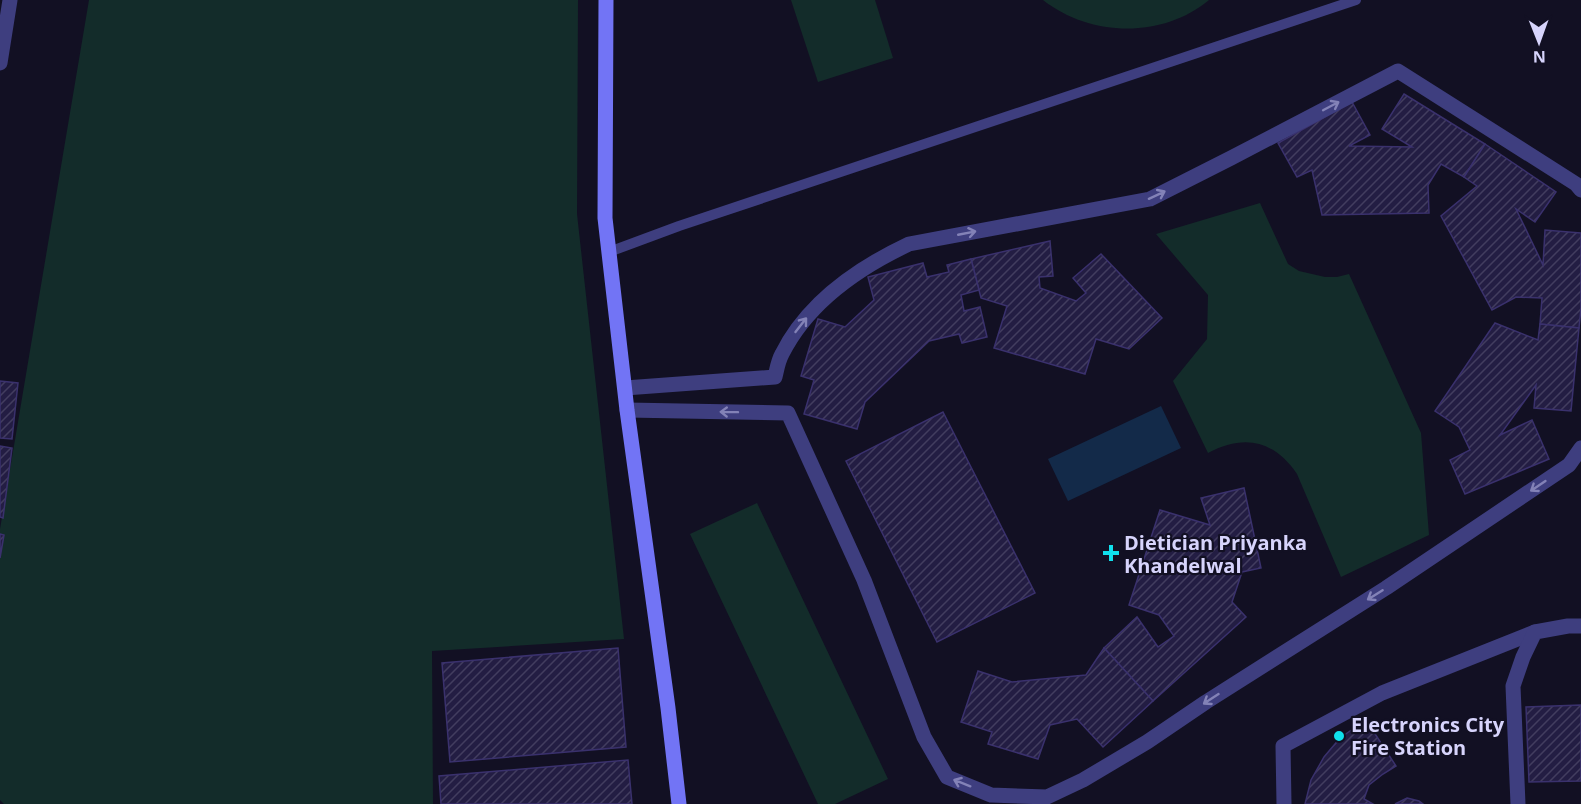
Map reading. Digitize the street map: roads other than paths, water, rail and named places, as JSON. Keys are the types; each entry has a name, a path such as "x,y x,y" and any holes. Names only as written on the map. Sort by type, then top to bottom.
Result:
{"street":[{"path":"0,63 10,0"},
{"path":"606,0 605,218 627,410 679,804"},
{"path":"625,388 775,377 781,356 813,310 833,291 882,257 909,244 1150,199 1398,71 1576,184 1581,190"},
{"path":"627,410 788,412 864,580 924,737 947,777 991,795 1047,797 1083,780 1148,742 1206,702 1395,582 1569,465 1581,448"},
{"path":"1284,804 1283,746 1382,693 1535,632 1581,626"},
{"path":"1518,804 1513,686 1522,657 1535,632"}],"lane":[{"path":"609,252 679,226 1356,0"}],"water":[{"path":"1161,406 1181,448 1068,501 1048,459"}],"place":[{"name":"Dietician Priyanka Khandelwal","path":"1111,553"},
{"name":"Electronics City Fire Station","path":"1339,736"}]}
